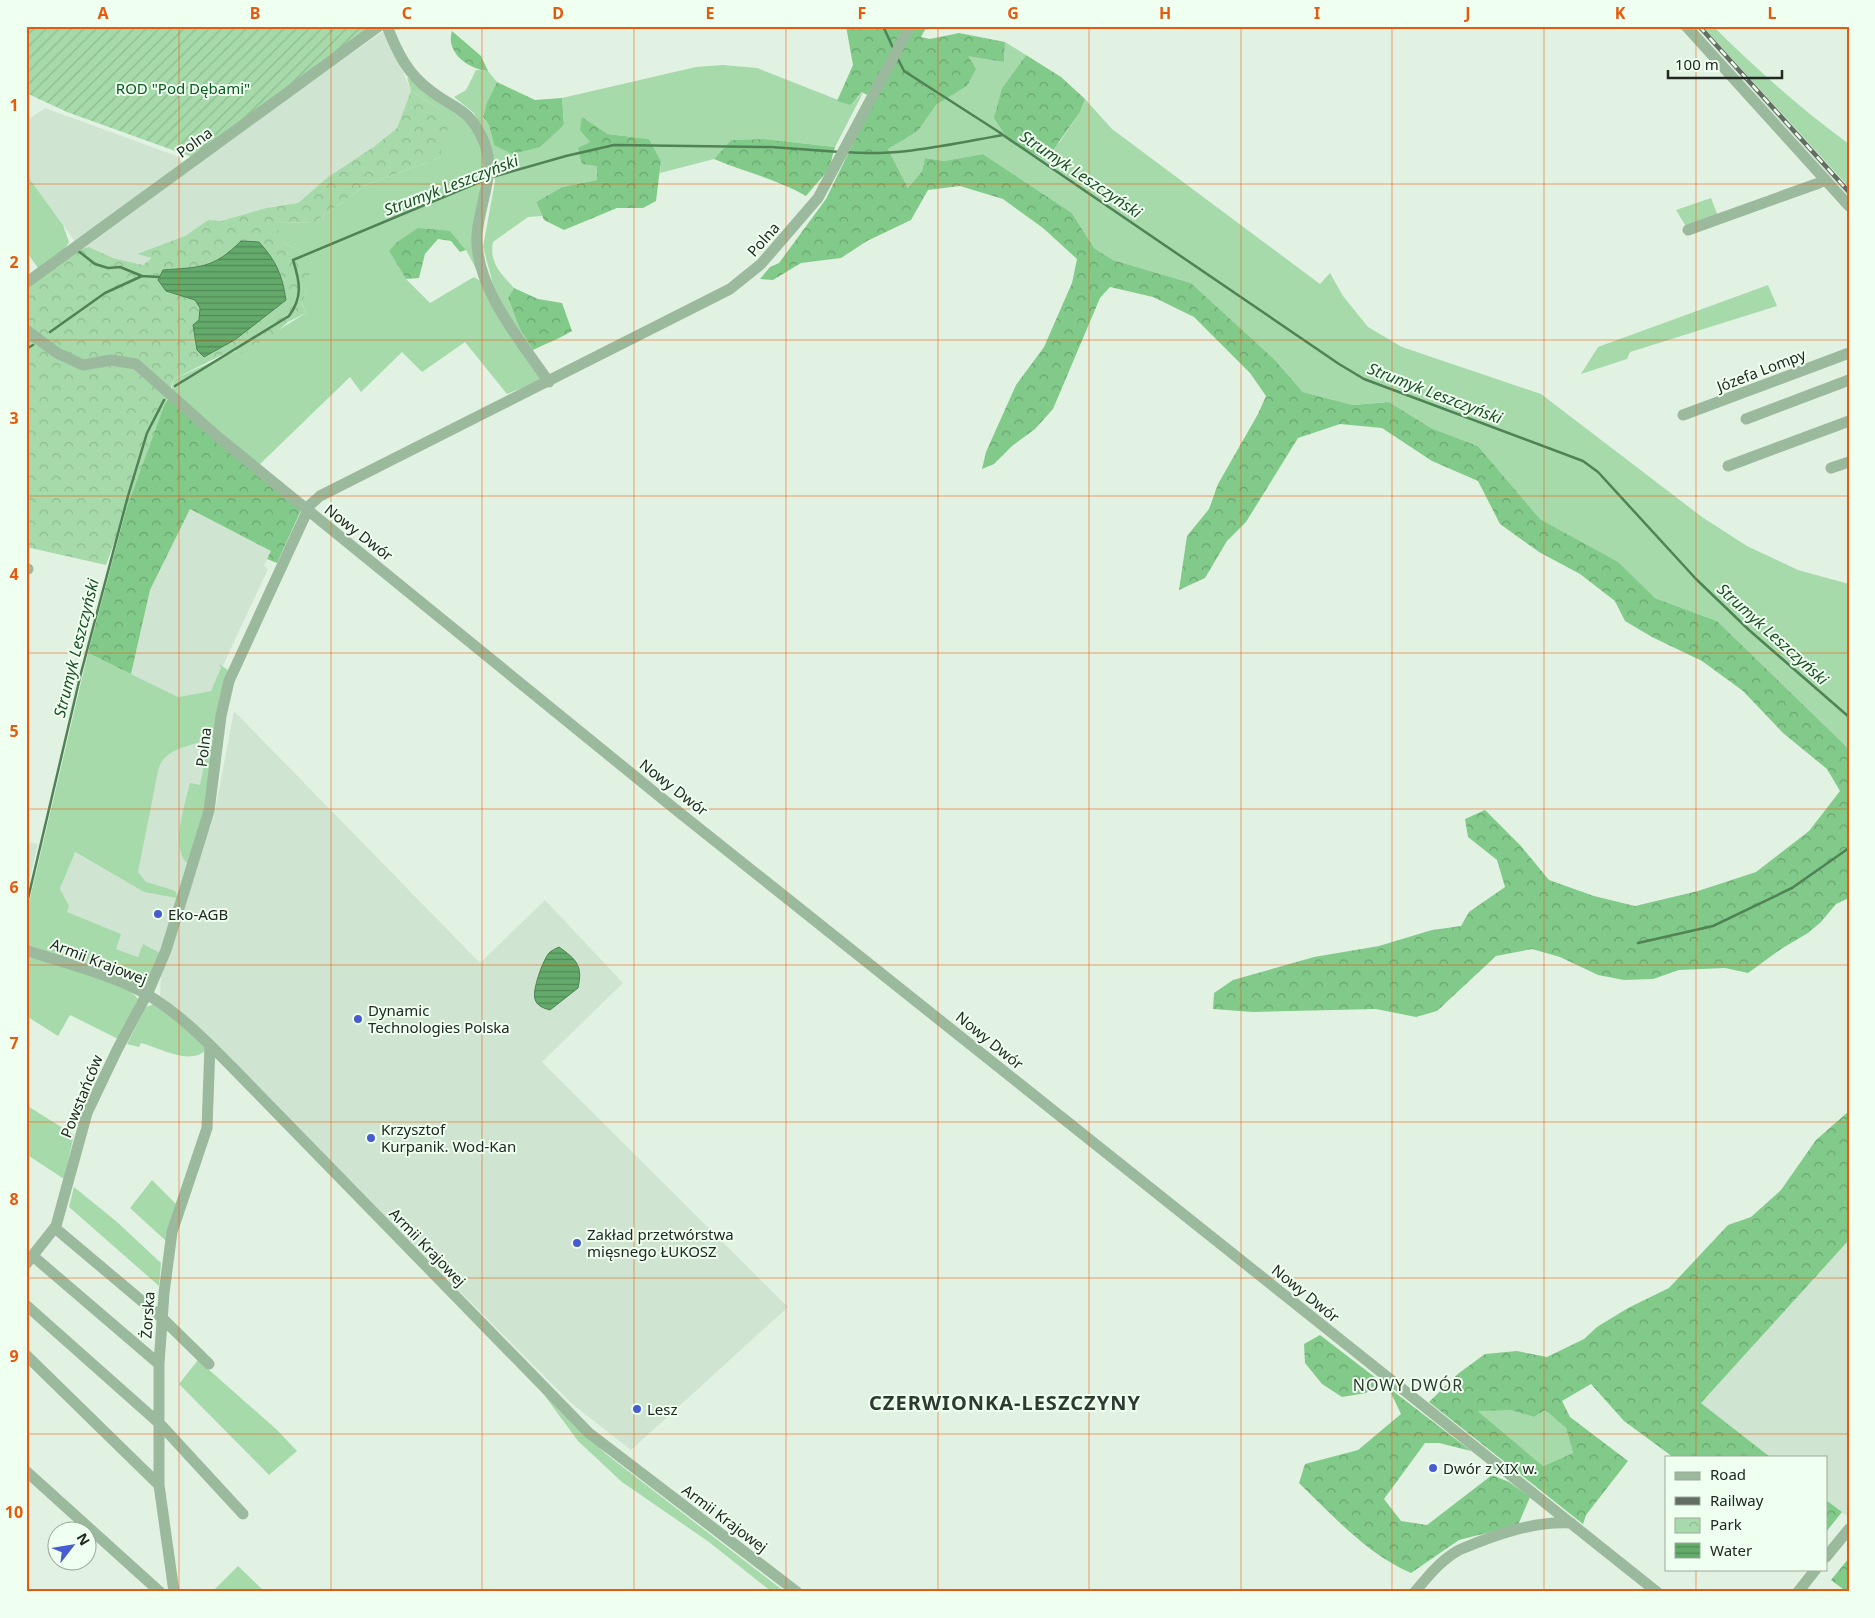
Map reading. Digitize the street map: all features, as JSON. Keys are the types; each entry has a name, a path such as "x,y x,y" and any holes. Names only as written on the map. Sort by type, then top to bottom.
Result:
{"street":[{"name":"Polna","path":"26,283 379,26"},
{"path":"387,26 398,53 410,73 432,92 463,110 470,117 486,147 488,179 477,236 482,268 516,338 549,382"},
{"name":"Polna","path":"147,994 172,934 205,826 212,795 221,716 229,681 306,510 312,501 738,285 761,264 808,211 827,184 910,26"},
{"path":"1686,26 1849,206"},
{"path":"1688,230 1752,205 1819,183 1825,179"},
{"path":"26,330 57,353 83,365 111,360 136,364 218,437 306,510"},
{"name":"Józefa Lompy","path":"1683,415 1849,353"},
{"path":"1746,419 1849,380"},
{"path":"1728,466 1849,422"},
{"path":"1831,468 1849,462"},
{"name":"Nowy Dwór","path":"306,510 675,808 1657,1592"},
{"name":"Armii Krajowej","path":"26,950 147,994 177,1014 210,1045 589,1433 796,1592"},
{"name":"Powstańców","path":"30,1261 55,1228 87,1113 117,1050 147,994"},
{"name":"Żorska","path":"174,1592 159,1485 159,1364 162,1318 167,1260 172,1232 207,1128 210,1045"},
{"path":"55,1228 162,1318 209,1364"},
{"path":"30,1261 159,1364"},
{"path":"26,1305 160,1424 243,1514"},
{"path":"26,1355 159,1485"},
{"path":"26,1471 160,1592"},
{"path":"1415,1592 1430,1574 1450,1555 1459,1550 1524,1527 1555,1522 1571,1523"},
{"path":"1828,1555 1849,1529"},
{"path":"1798,1592 1815,1570"}],"shaded area":[{"path":"1695,26 1703,26 1849,187 1849,198"},
{"path":"382,32 387,33 411,91 397,128 375,146 328,177 298,203 266,208 222,221 208,220 143,265 113,258 89,247 73,250"},
{"path":"45,108 174,155 183,164 76,243 26,174 26,121"},
{"path":"190,509 271,551 264,565 268,569 211,691 178,697 131,674 150,590"},
{"path":"234,711 480,963 545,900 623,983 542,1062 788,1307 631,1450 571,1403 238,1069 160,995 161,975 214,816"},
{"path":"199,741 206,759 200,786 191,784 190,862 157,964 114,948 65,916 60,890 74,852 144,892 133,880 158,761 165,752"},
{"path":"26,842 38,844 26,894"},
{"path":"1849,1240 1849,1513 1847,1516 1828,1502 1828,1456 1769,1456 1701,1403"}],"green space":[{"name":"ROD \"Pod Dębami\"","path":"26,26 373,26 192,157 67,112 26,93"},
{"path":"846,26 906,26 867,95 862,92 851,105 837,101 853,65"},
{"path":"916,26 927,26 921,37 930,39 959,33 1005,42 1004,62 968,56 976,69 967,86 936,105 918,131 888,149 908,188 922,171 925,158 944,161 983,154 1072,213 1094,248 1113,260 1191,283 1276,361 1303,392 1353,405 1389,402 1431,428 1478,446 1540,519 1618,562 1655,598 1717,621 1849,749 1849,898 1836,904 1821,922 1808,933 1781,949 1748,973 1725,968 1679,970 1653,979 1624,980 1598,975 1560,957 1532,949 1496,956 1437,1011 1416,1017 1376,1009 1253,1012 1213,1009 1214,993 1233,980 1314,957 1379,946 1432,930 1461,926 1469,912 1505,887 1497,860 1468,837 1465,819 1485,810 1520,845 1549,880 1594,896 1635,906 1698,891 1756,872 1809,831 1840,791 1827,769 1783,733 1743,691 1702,661 1652,637 1625,621 1615,601 1580,574 1539,552 1500,524 1478,481 1432,461 1382,428 1340,424 1298,438 1246,522 1227,541 1205,578 1179,590 1187,536 1209,509 1218,484 1258,414 1266,396 1250,373 1194,317 1153,297 1110,287 1100,298 1053,409 1035,429 1012,446 994,464 982,469 986,452 1016,385 1044,347 1072,283 1077,259 1043,228 1003,199 960,186 928,190 911,220 867,241 841,258 801,263 773,280 760,279 770,267 779,263 826,199 883,82"},
{"path":"1707,26 1713,26 1779,88 1849,144 1849,187 1706,30"},
{"path":"452,31 481,56 488,71 473,67 460,58 452,46"},
{"path":"1005,42 1026,55 1002,88 1059,143 1080,112 1085,99 1112,129 1320,284 1330,273 1343,296 1368,327 1402,347 1541,394 1702,517 1747,546 1798,570 1849,584 1849,749 1717,621 1655,598 1617,562 1540,519 1478,446 1431,428 1389,402 1353,405 1303,392 1279,364 1191,283 1113,260 1094,248 1072,213 983,154 944,161 925,158 922,171 908,188 888,149 918,131 936,105 967,86 968,55 1004,62"},
{"path":"1026,55 1061,77 1085,99 1080,112 1046,160 1009,141 994,118 1002,88"},
{"path":"723,65 757,68 851,105 864,91 835,147 764,139 731,140 714,159 660,173 661,161 649,139 608,134 582,117 597,166 597,180 562,187 536,202 542,216 528,217 493,242 494,262 514,288 508,298 519,327 533,350 530,352 506,314 493,284 483,247 495,181 488,140 474,113 454,97 466,90 476,70 488,71 497,82 487,102 483,118 489,125 494,145 564,126 562,98 696,67"},
{"path":"407,77 437,101 466,118 478,139 485,160 479,274 466,250 450,231 389,251 406,279 430,303 474,277 485,284 542,380 507,394 465,342 422,372 402,352 361,392 350,377 259,465 171,391 174,379 236,351 236,356 306,313 302,303 307,288 299,250 285,244 273,223 315,222 366,185 441,157 440,109 411,91"},
{"path":"497,82 535,100 562,98 564,125 540,147 512,154 494,145 489,125 483,117 487,102"},
{"path":"411,91 440,109 453,122 442,137 441,157 366,185 315,222 274,223 285,244 299,250 310,267 307,288 302,304 306,313 288,322 273,335 236,356 236,348 174,379 106,565 26,547 26,285 73,250 89,247 113,258 143,265 152,258 137,254 185,236 208,220 221,221 266,208 298,203 328,177 375,146 397,128"},
{"path":"582,117 608,134 649,139 661,161 656,201 643,208 617,208 564,230 544,220 536,202 562,187 597,180 597,166 582,164 578,148 590,142 580,130"},
{"path":"764,139 835,147 829,169 806,196 784,185 714,159 731,140"},
{"path":"26,174 63,225 69,242 65,249 38,268 26,251"},
{"path":"1711,198 1718,216 1687,228 1676,210"},
{"path":"418,228 450,231 466,250 460,252 451,241 438,239 425,254 419,278 406,279 389,251 397,242"},
{"path":"1768,285 1777,306 1630,352 1627,359 1581,374 1598,347"},
{"path":"514,288 538,299 562,303 572,331 533,350 519,327 508,298"},
{"path":"169,397 301,510 277,563 267,559 271,551 190,509 150,590 131,674 88,653 128,502 157,416"},
{"path":"88,653 178,697 211,691 221,668 219,664 228,670 213,738 172,752 161,763 158,771 138,872 146,882 176,892 177,898 144,892 75,852 60,889 69,906 67,912 121,934 116,949 138,957 143,944 158,952 159,954 148,981 142,985 26,944 26,915"},
{"path":"206,745 213,746 206,809 188,864 180,848 180,826 190,783 200,785 205,760 198,758 200,750"},
{"path":"26,955 105,979 132,993 138,999 118,1039 70,1015 58,1036 28,1017"},
{"path":"154,1004 205,1044 205,1051 198,1055 182,1056 141,1043 139,1047 127,1044 146,1007"},
{"path":"26,1105 74,1135 64,1179 26,1154"},
{"path":"1849,1111 1849,1240 1701,1403 1769,1456 1672,1456 1624,1421 1591,1384 1562,1401 1570,1417 1628,1461 1586,1515 1583,1524 1429,1402 1459,1373 1485,1354 1517,1351 1547,1357 1584,1339 1597,1327 1628,1308 1669,1288 1728,1225 1751,1217 1781,1190 1816,1140","holes":["1510,1410 1534,1417 1545,1410 1566,1428 1573,1453 1543,1466 1478,1411"]},
{"path":"152,1180 176,1204 166,1241 130,1208"},
{"path":"74,1187 117,1222 161,1263 159,1286 69,1207"},
{"path":"1320,1335 1471,1451 1439,1443 1425,1443 1384,1499 1401,1521 1427,1525 1492,1475 1509,1482 1530,1497 1518,1525 1459,1540 1411,1573 1380,1556 1338,1521 1299,1483 1305,1464 1358,1450 1401,1414 1391,1393 1378,1385 1366,1393 1342,1397 1322,1384 1305,1363 1304,1344"},
{"path":"198,1360 277,1430 297,1451 269,1475 179,1384"},
{"path":"539,1388 606,1454 785,1592 772,1592 709,1542 622,1482 578,1441"},
{"path":"1477,1410 1510,1410 1534,1417 1545,1410 1566,1428 1573,1453 1543,1466"},
{"path":"1828,1502 1842,1512 1828,1530"},
{"path":"1849,1558 1849,1592 1847,1592 1831,1580"},
{"path":"238,1566 265,1592 212,1592"}],"water":[{"path":"241,241 259,242 265,249 278,269 286,300 236,339 204,357 197,350 193,325 199,320 200,308 195,300 166,291 158,280 163,270 197,267 214,262"},
{"path":"559,947 577,964 580,974 578,988 550,1010 537,1003 534,995 541,968 549,953"}],"waterway":[{"path":"883,26 894,50"},
{"path":"897,57 904,71 1002,134"},
{"name":"Strumyk Leszczyński","path":"845,152 885,153 905,151 945,146 1003,135 1339,364 1364,379 1583,461 1598,472 1696,579 1749,630 1849,717"},
{"name":"Strumyk Leszczyński","path":"492,177 566,156 614,145 771,147 840,152"},
{"name":"Strumyk Leszczyński","path":"175,386 289,316 297,302 299,289 293,260 482,181"},
{"path":"77,250 95,264 108,268 120,267 142,276 159,277"},
{"path":"50,332 105,293 142,276"},
{"path":"26,349 33,345"},
{"name":"Strumyk Leszczyński","path":"26,907 81,673 128,496 147,433 164,400"},
{"path":"1638,943 1713,926 1792,888 1849,848"}],"railway":[{"path":"1699,26 1849,192"}],"place":[{"name":"Eko-AGB","path":"158,914"},
{"name":"Dynamic Technologies Polska","path":"358,1019"},
{"name":"Krzysztof Kurpanik. Wod-Kan","path":"371,1138"},
{"name":"Zakład przetwórstwa mięsnego ŁUKOSZ","path":"577,1243"},
{"name":"Lesz","path":"637,1409"},
{"name":"Dwór z XIX w.","path":"1433,1468"}],"district":[{"name":"NOWY DWÓR","path":"1408,1385"},
{"name":"CZERWIONKA-LESZCZYNY","path":"1005,1402"}]}
